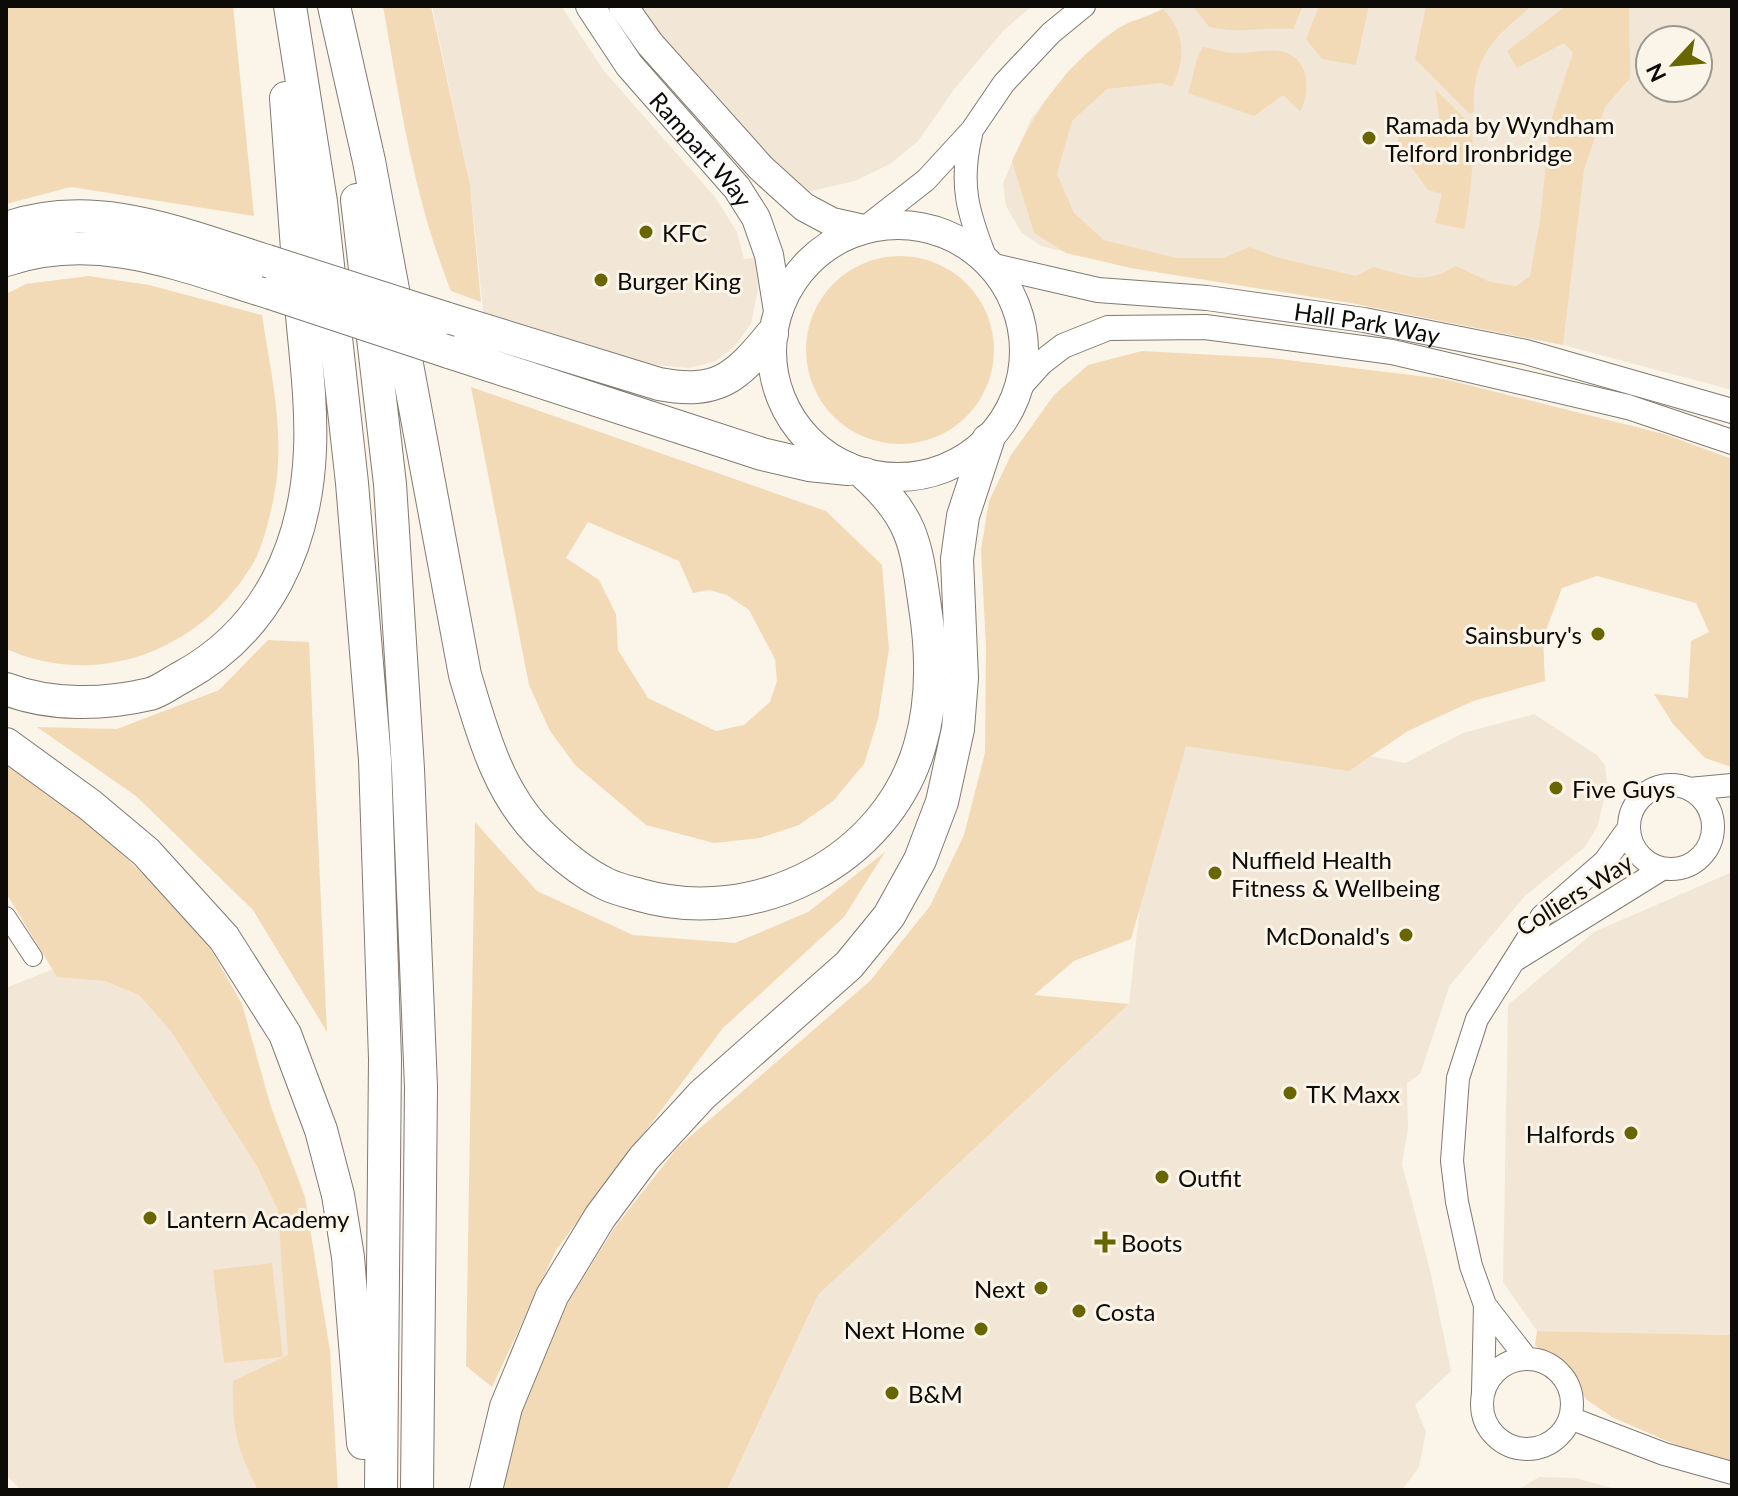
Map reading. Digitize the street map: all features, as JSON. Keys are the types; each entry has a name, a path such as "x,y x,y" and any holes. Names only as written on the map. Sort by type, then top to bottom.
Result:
{"highway":[{"path":"6,689 27,697 85,703 152,693 207,663 254,619 280,578 301,518 310,451 308,380 279,6"},
{"path":"290,6 325,233 352,483 375,760 385,1059 381,1490"},
{"path":"6,260 34,251 84,246 144,254 271,293 449,352 762,454 809,465 857,471 886,493 903,515 914,543 930,642 929,692 920,746 902,788 878,822 834,864 797,884 752,899 725,904 658,900 607,885 570,861 537,831 504,785 487,748 465,675 369,161 334,6"},
{"path":"334,6 390,484 408,769 421,1087 417,1490"},
{"path":"6,228 54,217 108,217 172,229 445,318 659,384 688,390 711,387 734,374 775,322"},
{"path":"486,1490 506,1407 546,1310 600,1217 644,1158 702,1095 849,965 889,916 920,860 942,802 958,729 962,678 957,559 963,516 988,440"},
{"path":"6,744 90,805 146,852 224,938 285,1034 321,1130 338,1195 348,1257 364,1455 370,1490"}],"main road":[{"name":"Rampart Way","path":"590,6 629,65 737,188 756,218 769,255 775,322"},
{"name":"Rampart Way","path":"623,6 650,44 761,168 804,207 832,222 863,227"},
{"path":"898,224 926,228 953,238 990,262 1014,300 1025,331 1023,383 1009,411 988,440 959,460 918,476 892,478 857,471 824,456 791,420 778,389 773,364 775,322 795,276 820,250 863,227 898,224"},
{"name":"Hall Park Way","path":"990,262 1098,290 1207,298 1364,320 1526,352 1732,411"},
{"name":"Hall Park Way","path":"1023,383 1063,346 1108,328 1205,327 1392,352 1628,407 1732,442"}],"street":[{"path":"863,227 926,180 972,130 1004,83 1051,33 1084,6"},
{"path":"972,130 964,165 966,194 975,231 990,262"},
{"name":"Colliers Way","path":"1732,785 1689,789 1673,785 1652,789 1635,804 1628,829 1631,843 1649,864 1662,869 1685,868 1703,855 1712,838 1732,819"},
{"path":"1689,789 1698,795 1711,814 1712,838"},
{"name":"Colliers Way","path":"1485,1305 1483,1416 1498,1439 1511,1447 1525,1450 1540,1448 1563,1431 1570,1418 1570,1390 1554,1368 1541,1361 1527,1359 1485,1305 1471,1266 1452,1161 1458,1078 1477,1019 1542,916 1605,861 1628,829"},
{"name":"Colliers Way","path":"1513,962 1662,869"},
{"path":"6,916 33,957"},
{"path":"1483,1393 1489,1379 1499,1368 1512,1361 1527,1359"},
{"path":"1570,1418 1664,1454 1732,1473"}],"shaded area":[{"path":"6,6 233,6 254,216 71,187 6,204"},
{"path":"383,6 431,6 470,185 481,302 451,291 438,256 410,150"},
{"path":"432,6 561,6 604,71 715,197 737,232 744,259 755,258 758,289 751,324 735,346 716,361 689,368 656,365 484,319 470,185"},
{"path":"637,6 1032,6 1004,30 955,88 918,141 890,164 855,181 803,193 714,105"},
{"path":"1168,6 1732,6 1732,390 1563,345 1351,303 1131,268 1041,246 1022,233 1006,206 1003,183 1031,119 1068,71 1118,29"},
{"path":"1193,6 1303,6 1293,29 1241,30 1209,27"},
{"path":"1319,6 1369,6 1356,65 1322,59 1306,39"},
{"path":"1426,6 1532,6 1506,28 1488,50 1476,77 1474,111 1470,114 1415,59"},
{"path":"1566,6 1629,6 1630,78 1605,107 1584,170 1563,345 1351,303 1131,268 1066,253 1034,233 1012,161 1032,123 1068,72 1099,43 1122,26 1163,9 1180,36 1180,66 1172,87 1161,83 1107,89 1072,121 1057,174 1074,213 1104,240 1177,258 1223,258 1249,247 1276,257 1356,276 1374,267 1406,276 1434,276 1456,266 1490,282 1516,286 1530,276 1540,221 1550,123 1573,53 1564,43 1517,68 1507,51"},
{"path":"1203,47 1230,53 1279,51 1297,59 1307,84 1300,111 1283,95 1254,116 1188,93"},
{"path":"1435,89 1464,118 1472,135 1472,177 1464,229 1435,223 1442,194 1428,190 1396,146 1400,130 1437,137 1439,116"},
{"path":"900,256 936,263 967,283 987,314 994,350 987,386 967,417 936,437 900,444 864,437 833,417 813,386 806,350 813,314 833,283 864,263"},
{"path":"89,276 149,285 262,315 276,405 278,451 274,496 264,538 255,560 234,591 208,617 179,638 147,653 113,662 78,665 42,661 6,649 6,294 26,284"},
{"path":"1142,351 1271,358 1444,379 1664,434 1732,459 1732,767 1705,758 1673,724 1654,694 1688,698 1691,641 1709,632 1696,603 1597,576 1562,588 1543,638 1545,681 1473,701 1408,731 1349,771 1186,746 1131,939 1074,961 1034,995 1129,1004 818,1295 727,1490 503,1490 519,1415 561,1314 615,1227 678,1147 870,981 930,906 964,835 985,753 986,647 981,550 989,501 1011,455 1054,395 1088,365"},
{"path":"471,387 826,511 882,565 889,649 878,719 864,764 833,801 799,825 760,838 714,843 646,825 575,765 550,731 529,685","holes":["588,522 679,561 693,593 709,590 727,595 749,610 775,659 777,681 770,702 744,725 716,731 648,698 618,650 616,614 599,580 566,558"]},
{"path":"268,640 309,642 327,1032 253,910 136,796 37,727 117,729 219,690"},
{"path":"1534,714 1597,755 1605,765 1607,784 1598,825 1585,847 1525,896 1450,985 1420,1074 1407,1083 1408,1128 1402,1164 1430,1270 1451,1371 1415,1405 1426,1432 1419,1467 1402,1490 727,1490 818,1295 1129,1004 1161,716 1405,763 1463,733"},
{"path":"6,759 92,824 201,932 242,1004 271,1107 305,1197 330,1351 338,1490 258,1490 251,1475 237,1437 233,1381 288,1355 278,1210 257,1166 171,1031 139,995 105,981 57,977 6,893"},
{"path":"475,822 537,891 633,935 735,943 808,912 885,852 844,917 723,1028 556,1250 492,1387 466,1366"},
{"path":"1732,872 1732,1335 1537,1331 1503,1282 1508,1005 1594,932"},
{"name":"Lantern Academy","path":"118,943 295,1199 296,1399 280,1459 282,1490 21,1490 6,1475 6,988"},
{"path":"272,1263 283,1357 224,1363 213,1270"},
{"path":"1537,1331 1732,1335 1732,1461 1704,1457 1614,1418 1587,1400 1562,1368 1535,1345"},
{"path":"1539,1477 1575,1478 1620,1490 1518,1490"}],"place":[{"name":"Ramada by Wyndham Telford Ironbridge","path":"1369,138"},
{"name":"KFC","path":"646,232"},
{"name":"Burger King","path":"601,280"},
{"name":"Sainsbury's","path":"1598,634"},
{"name":"Five Guys","path":"1556,788"},
{"name":"Nuffield Health Fitness & Wellbeing","path":"1215,873"},
{"name":"McDonald's","path":"1406,935"},
{"name":"TK Maxx","path":"1290,1093"},
{"name":"Halfords","path":"1631,1133"},
{"name":"Outfit","path":"1162,1177"},
{"name":"Lantern Academy","path":"150,1218"},
{"name":"Boots","path":"1105,1242"},
{"name":"Next","path":"1041,1288"},
{"name":"Costa","path":"1079,1311"},
{"name":"Next Home","path":"981,1329"},
{"name":"B&M","path":"892,1393"}]}
